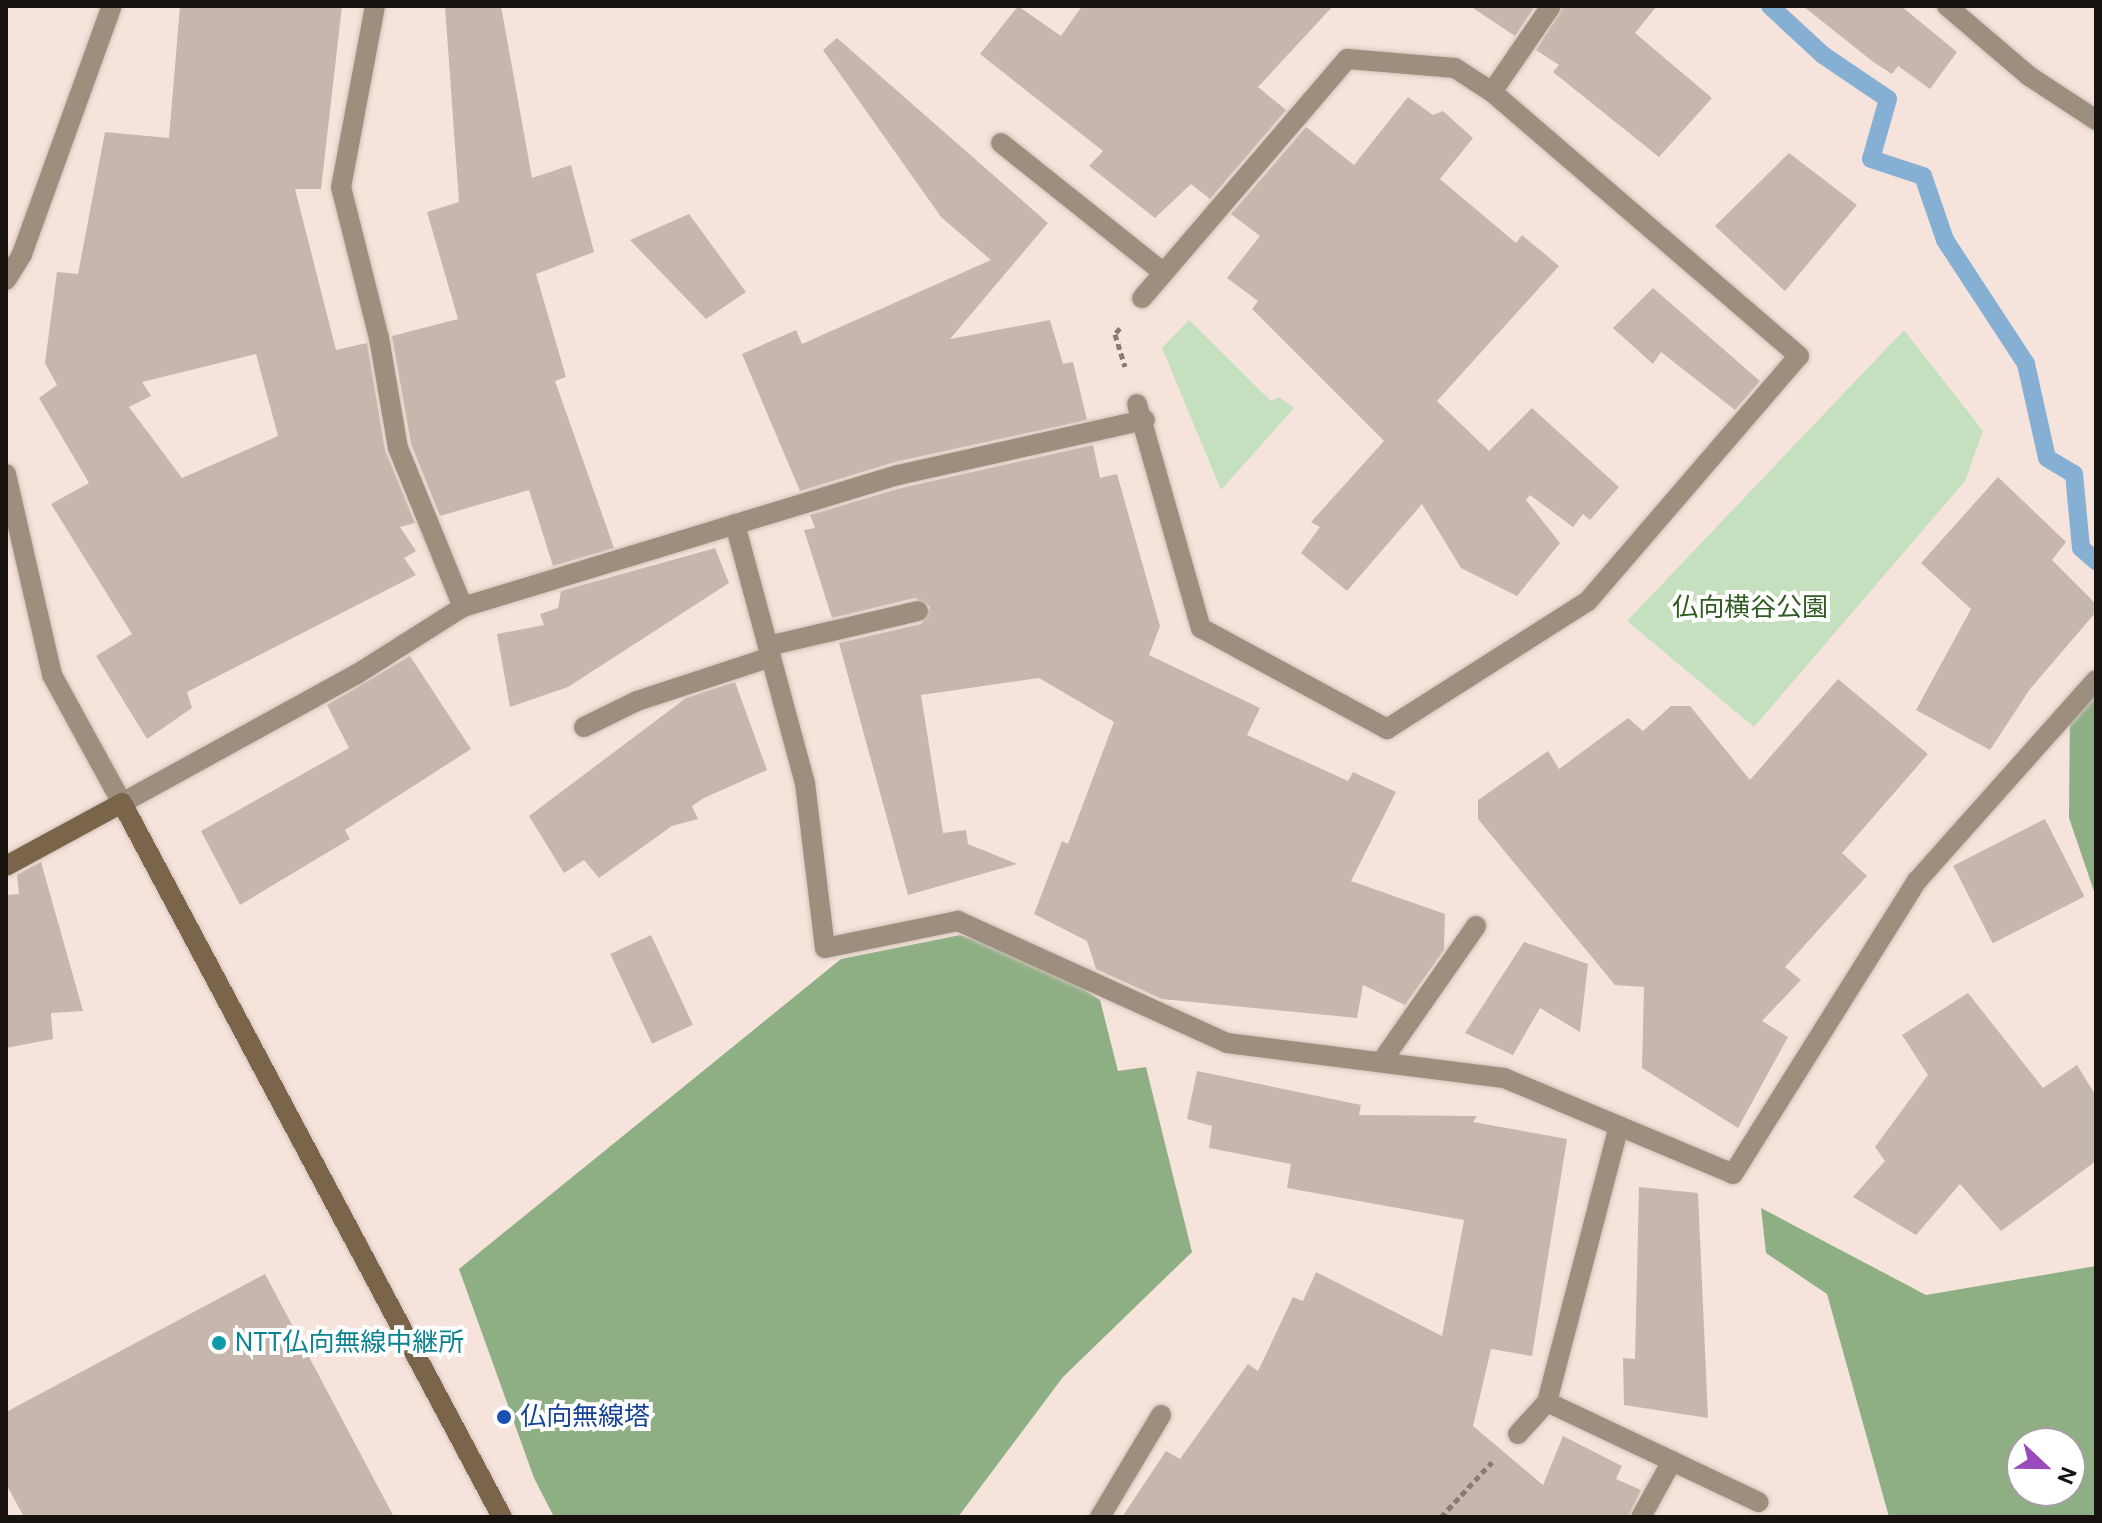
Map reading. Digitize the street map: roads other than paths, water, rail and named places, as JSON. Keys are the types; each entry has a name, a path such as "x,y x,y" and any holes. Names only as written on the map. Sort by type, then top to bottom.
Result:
{"street":[{"path":"6,280 22,254 112,6"},
{"path":"375,6 341,187 379,338 398,448 463,607"},
{"path":"1492,92 1551,6"},
{"path":"1947,6 2029,76 2096,120"},
{"path":"6,866 357,674 463,607 898,475 1141,412 1201,628 1387,729 1588,601 1799,356 1492,92 1455,68 1347,59 1142,298"},
{"path":"1001,143 1164,273"},
{"path":"6,474 52,675 502,1517"},
{"path":"735,524 805,783 825,948 958,921 1227,1043 1384,1058 1504,1078 1733,1174 1917,881 2096,680"},
{"path":"584,727 637,701 770,652 918,611"},
{"path":"1384,1058 1476,926"},
{"path":"1518,1434 1547,1402 1619,1126"},
{"path":"1547,1402 1759,1502"},
{"path":"1100,1517 1161,1415"},
{"path":"1641,1517 1672,1461"}],"waterway":[{"path":"1770,6 1823,55 1888,99 1871,159 1923,176 1945,240 2026,364 2047,458 2074,474 2081,548 2096,561"}],"place":[{"name":"NTT仏向無線中継所","path":"219,1343"},
{"name":"仏向無線塔","path":"504,1417"}],"park label":[{"name":"仏向横谷公園","path":"1750,608"}]}
